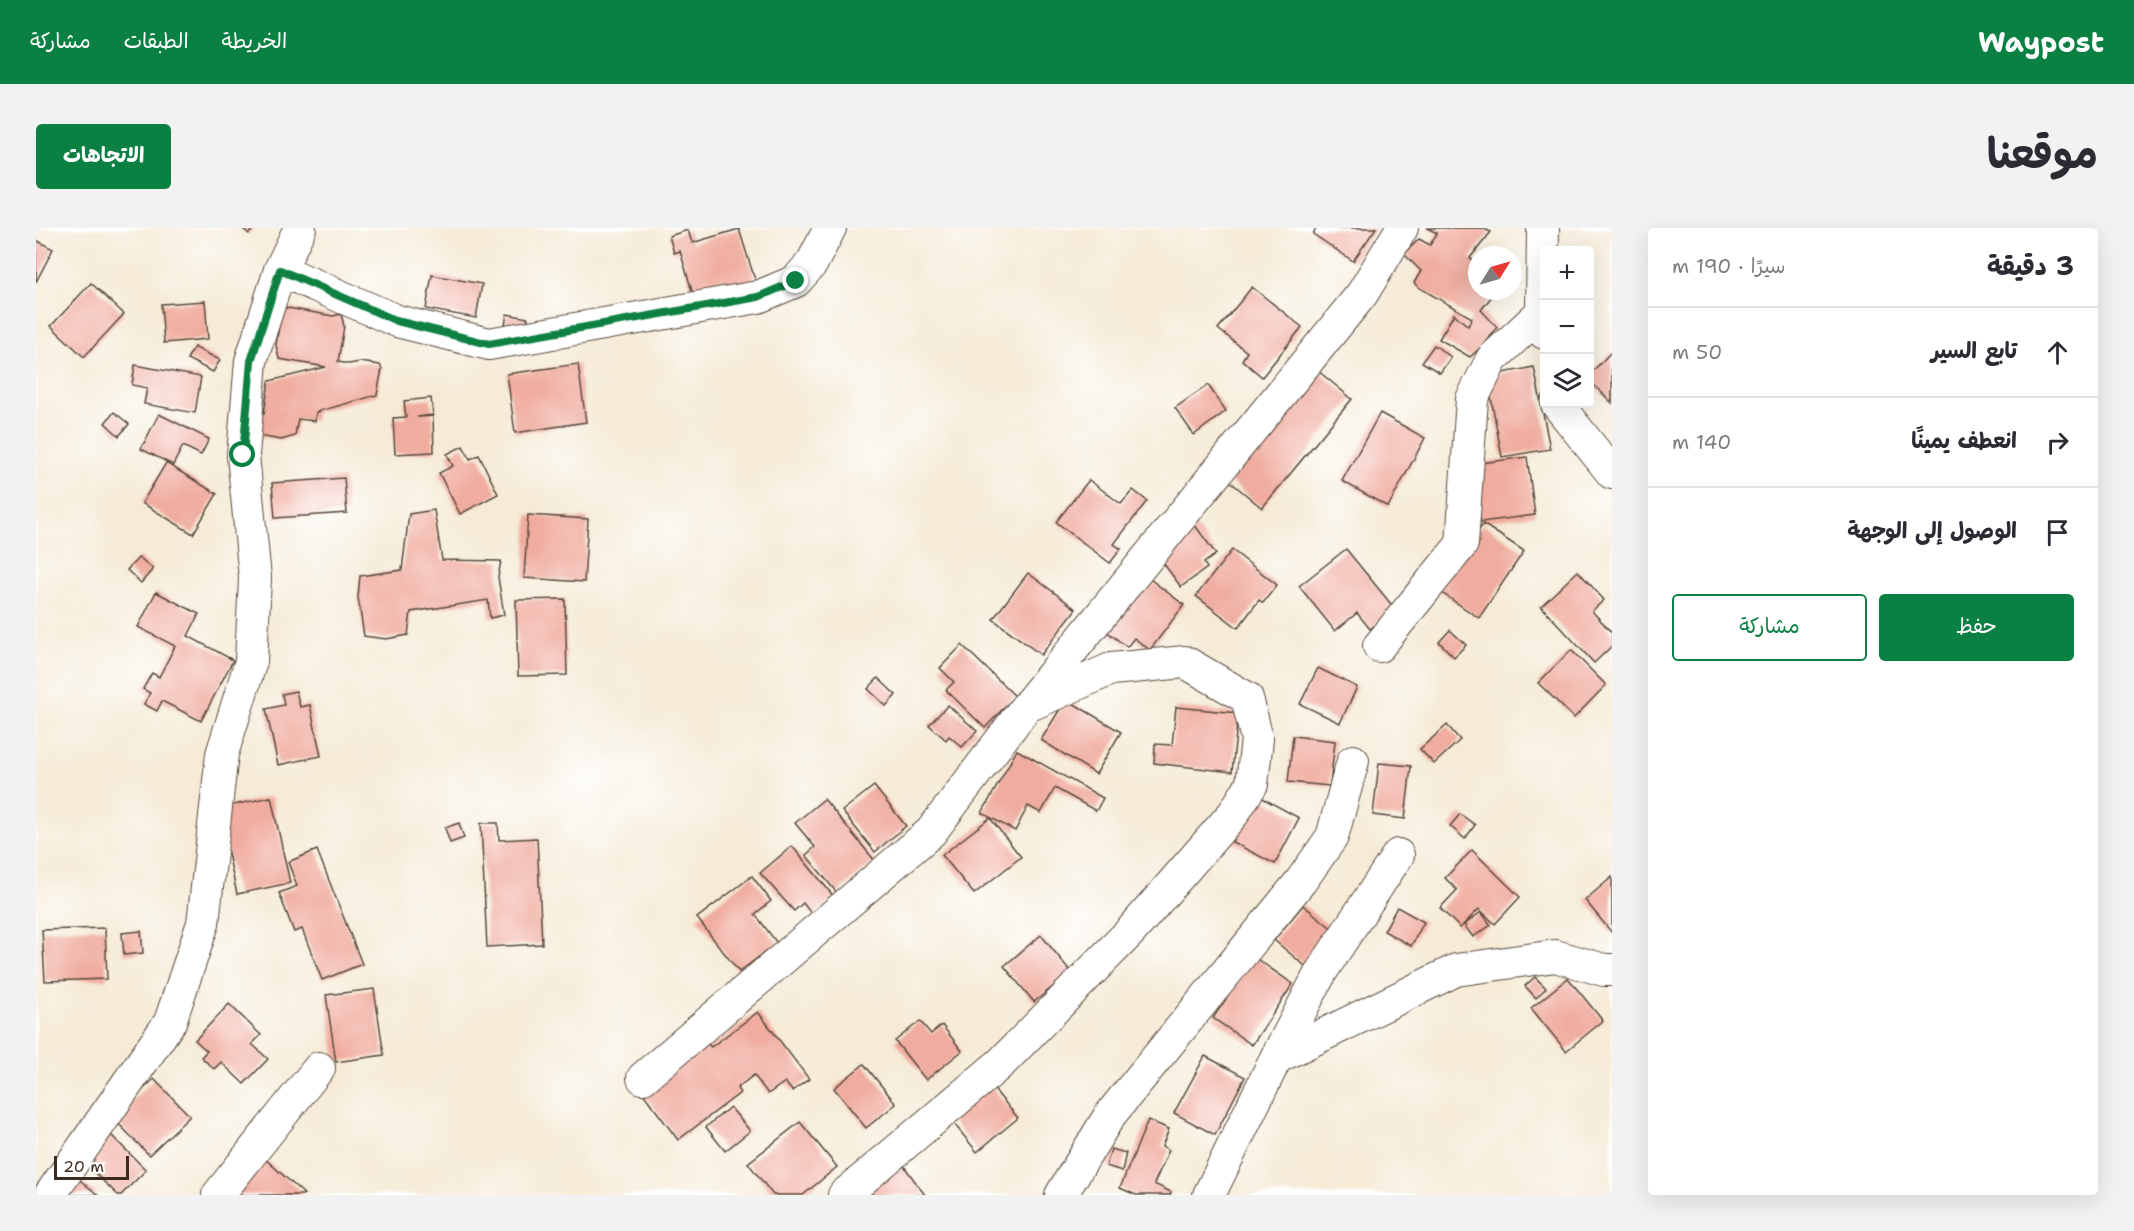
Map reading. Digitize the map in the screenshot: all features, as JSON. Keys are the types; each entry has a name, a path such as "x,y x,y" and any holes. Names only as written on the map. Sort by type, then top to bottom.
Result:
{"street":[{"path":"50,1195 170,1022 203,923 222,754 251,661 255,578 243,455 251,361 280,270 300,228"},
{"path":"280,270 397,321 489,344 758,297 796,281 812,263 830,228"},
{"path":"644,1078 931,832 1026,707 1362,294 1401,228"},
{"path":"1543,228 1543,300"},
{"path":"1379,646 1462,544 1472,399 1492,359 1540,324"},
{"path":"1560,408 1612,473"},
{"path":"844,1195 1001,1063 1131,931 1233,814 1252,784 1257,739 1247,698 1185,662 1111,669 1026,707"},
{"path":"1061,1195 1110,1115 1301,881 1332,837 1353,762"},
{"path":"1209,1195 1321,972 1398,855"},
{"path":"1276,1058 1456,969 1555,956 1604,970 1612,970"},
{"path":"218,1195 319,1068"}],"building":[{"path":"242,228 254,228 249,234"},
{"path":"1316,228 1376,228 1353,261 1313,234"},
{"path":"1427,228 1482,228 1491,232 1480,246 1468,246 1468,300 1489,300 1481,310 1497,327 1486,343 1470,357 1439,339 1454,314 1468,326 1472,318 1418,287 1414,283 1421,271 1404,254 1419,239 1430,245 1437,233"},
{"path":"739,229 756,283 695,301 680,251 674,253 669,236 688,230 692,243"},
{"path":"36,240 53,249 36,282"},
{"path":"432,275 482,284 476,318 426,309"},
{"path":"91,283 124,314 84,357 51,326"},
{"path":"1252,287 1302,327 1262,377 1242,360 1247,352 1218,329"},
{"path":"205,301 208,339 164,343 161,304"},
{"path":"282,307 333,316 341,314 344,326 338,362 380,365 382,369 377,395 316,412 315,421 298,419 295,436 281,440 259,436 254,416 264,414 269,381 326,367 279,359 276,345"},
{"path":"507,314 528,318 525,333 504,330"},
{"path":"1434,345 1451,357 1440,373 1422,362"},
{"path":"194,347 220,360 213,372 187,359"},
{"path":"1612,351 1612,403 1594,385 1594,370"},
{"path":"578,364 586,422 515,433 507,374"},
{"path":"135,365 201,377 195,413 144,404 147,388 132,385"},
{"path":"1311,365 1352,399 1262,508 1221,474"},
{"path":"1534,367 1540,408 1542,408 1550,449 1502,457 1487,376"},
{"path":"1208,385 1226,411 1194,435 1175,408"},
{"path":"431,398 433,415 417,417 433,416 434,452 395,454 393,418 406,417 404,401"},
{"path":"114,412 129,424 119,436 105,423"},
{"path":"1380,413 1425,438 1388,507 1342,481"},
{"path":"159,414 209,439 201,455 183,446 173,465 141,449"},
{"path":"463,446 470,459 479,455 498,494 460,514 439,473 453,466 447,454"},
{"path":"1527,457 1535,515 1481,522 1473,464"},
{"path":"166,463 217,494 193,534 142,503"},
{"path":"344,478 347,513 275,518 272,483"},
{"path":"1089,480 1121,504 1133,490 1147,501 1114,544 1121,549 1110,563 1056,522"},
{"path":"434,510 442,560 501,561 498,577 504,615 490,618 488,600 411,612 408,635 386,639 364,636 358,597 360,576 402,570 409,514"},
{"path":"528,515 588,519 584,582 524,578"},
{"path":"1194,524 1216,554 1204,563 1207,568 1181,587 1155,552"},
{"path":"1483,524 1524,551 1479,618 1439,591"},
{"path":"1346,549 1395,609 1370,629 1357,613 1335,631 1299,586"},
{"path":"1232,550 1277,585 1263,603 1259,600 1238,628 1196,596"},
{"path":"139,557 153,569 141,583 127,570"},
{"path":"1578,571 1604,600 1592,611 1612,633 1612,646 1594,663 1541,606"},
{"path":"1028,573 1076,609 1041,655 993,619"},
{"path":"1142,573 1184,605 1150,650 1134,638 1127,647 1101,627"},
{"path":"156,592 199,614 188,636 233,660 201,721 162,701 157,711 144,704 150,693 143,689 152,673 159,677 175,646 138,627"},
{"path":"565,599 567,675 518,676 516,600"},
{"path":"1450,630 1466,645 1454,657 1439,642"},
{"path":"962,645 1015,696 985,728 946,690 954,682 940,668"},
{"path":"1571,650 1606,685 1574,718 1538,683"},
{"path":"1318,668 1357,687 1340,723 1300,704"},
{"path":"878,678 896,695 886,706 868,689"},
{"path":"296,691 300,707 310,705 321,756 278,765 266,709 284,705 282,694"},
{"path":"1066,699 1121,732 1096,774 1041,740"},
{"path":"948,705 977,731 962,747 949,736 946,740 929,725"},
{"path":"1176,707 1238,713 1232,772 1154,763 1155,744 1172,745"},
{"path":"1447,725 1460,740 1434,764 1420,749"},
{"path":"1293,736 1335,741 1330,786 1288,782"},
{"path":"1017,750 1103,798 1096,811 1055,788 1041,813 1028,806 1015,831 982,813"},
{"path":"1379,763 1411,766 1405,819 1373,815"},
{"path":"874,786 906,826 875,852 842,811"},
{"path":"1257,795 1299,818 1275,864 1232,842"},
{"path":"271,797 290,883 237,894 218,808"},
{"path":"824,799 875,861 837,893 806,855 815,847 795,823"},
{"path":"1460,814 1475,825 1465,839 1450,826"},
{"path":"990,818 1021,857 974,894 942,855"},
{"path":"459,823 464,838 450,843 445,828"},
{"path":"481,823 498,823 499,840 537,838 542,944 487,947"},
{"path":"792,846 835,898 813,916 803,903 794,911 760,873"},
{"path":"317,850 362,964 322,980 302,929 294,932 279,893 297,886 288,862"},
{"path":"1472,850 1520,897 1495,924 1479,909 1460,928 1440,908 1457,890 1445,878"},
{"path":"752,876 771,901 755,914 777,943 739,972 697,918"},
{"path":"1612,877 1612,933 1585,900"},
{"path":"1303,905 1335,931 1305,966 1274,940"},
{"path":"1397,907 1424,922 1411,946 1384,931"},
{"path":"1481,912 1491,925 1473,937 1464,925"},
{"path":"105,928 107,979 45,981 42,930"},
{"path":"141,931 143,953 124,955 122,933"},
{"path":"1041,935 1071,972 1034,1002 1004,966"},
{"path":"1254,957 1293,984 1252,1045 1213,1018"},
{"path":"1535,977 1546,988 1536,998 1525,986"},
{"path":"1568,978 1603,1021 1566,1051 1531,1008"},
{"path":"374,989 384,1055 336,1062 326,995"},
{"path":"229,1004 261,1035 252,1044 268,1059 244,1084 221,1062 214,1069 201,1057 207,1051 195,1040"},
{"path":"758,1012 809,1079 792,1091 785,1082 768,1094 754,1075 737,1088 740,1093 678,1140 642,1092 707,1043 711,1047"},
{"path":"920,1021 931,1034 942,1025 962,1051 926,1080 895,1041"},
{"path":"1205,1056 1245,1077 1215,1135 1174,1113"},
{"path":"864,1064 896,1104 866,1128 834,1088"},
{"path":"154,1079 190,1116 149,1155 113,1118"},
{"path":"991,1086 1018,1118 977,1152 951,1120"},
{"path":"730,1107 750,1131 725,1151 706,1127"},
{"path":"1148,1120 1169,1129 1162,1146 1169,1150 1154,1184 1171,1192 1170,1195 1136,1195 1120,1188"},
{"path":"800,1122 837,1167 803,1195 773,1195 748,1163"},
{"path":"110,1134 146,1170 121,1195 118,1195 83,1162"},
{"path":"1111,1149 1126,1153 1122,1171 1106,1166"},
{"path":"263,1157 304,1194 228,1195"},
{"path":"901,1162 925,1195 865,1195"},
{"path":"75,1176 98,1195 60,1195"}],"route":[{"path":"243,455 251,361 280,270 397,321 489,344 758,297 796,281"}]}
